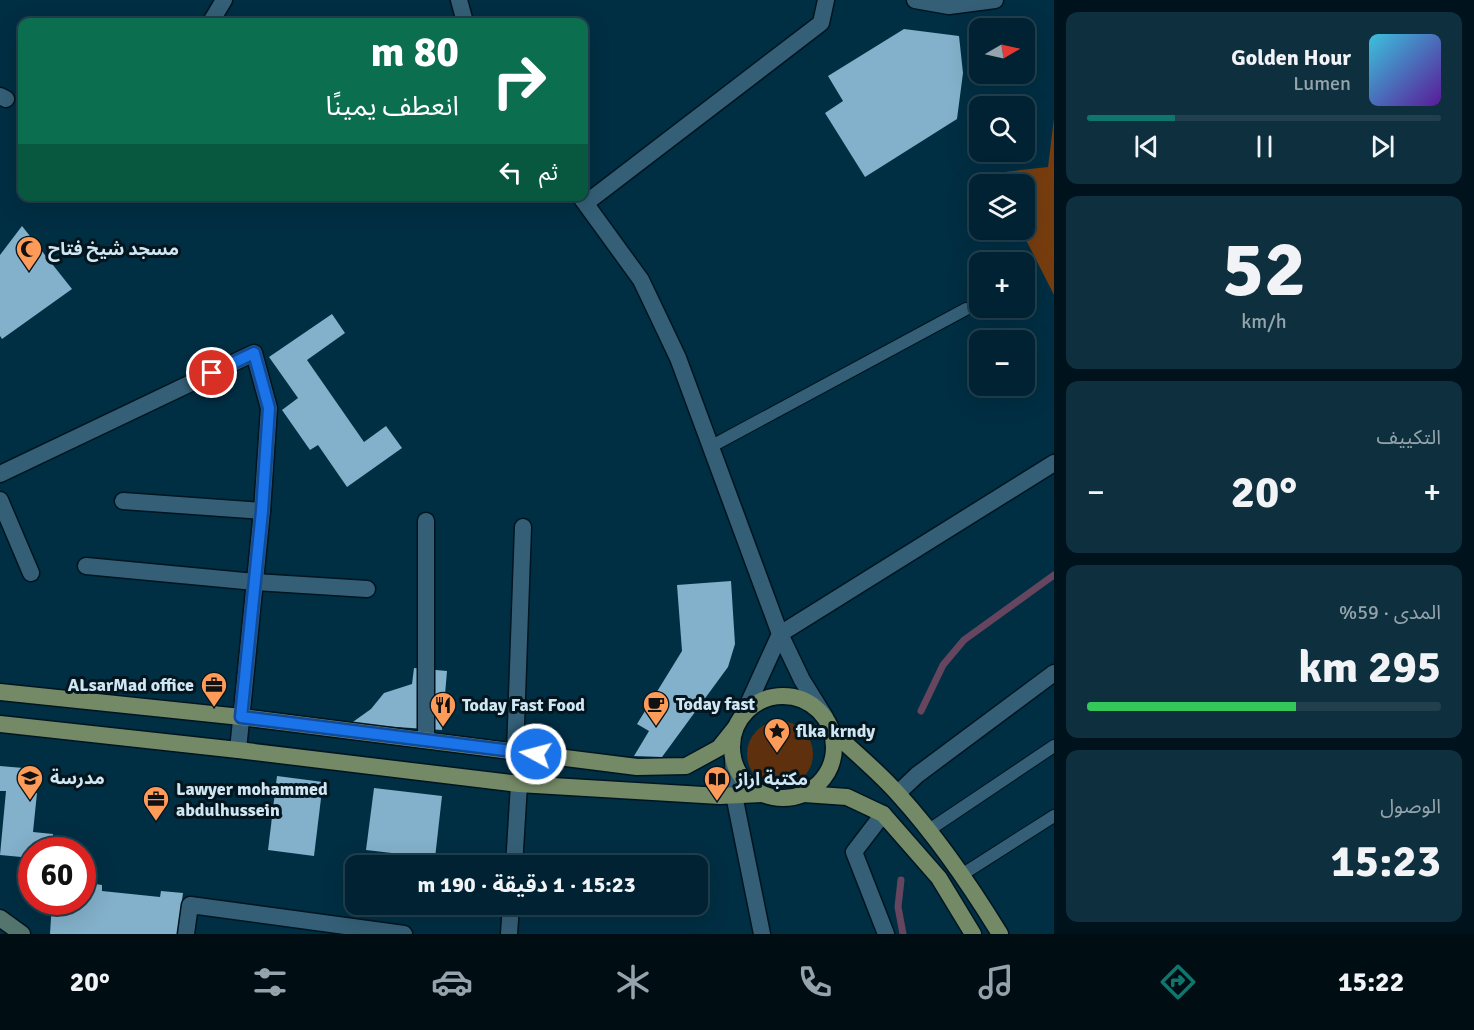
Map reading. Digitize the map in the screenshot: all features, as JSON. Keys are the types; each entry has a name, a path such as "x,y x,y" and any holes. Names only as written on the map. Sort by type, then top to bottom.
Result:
{"main road":[{"path":"0,692 241,717 637,767 686,766 719,748 744,713 756,703 786,695 814,706 898,793 963,874 1000,934"},
{"path":"0,724 519,784 720,796 762,794 776,798 790,798 804,794 817,786 830,768 834,746 829,724"},
{"path":"735,728 732,742 733,757 738,772 749,785 762,794"},
{"path":"804,794 847,797 883,814 939,878 974,934"},
{"path":"0,918 22,934"}],"street":[{"path":"213,18 224,0"},
{"path":"459,0 464,18"},
{"path":"588,196 821,23 826,0"},
{"path":"915,0 949,6 995,0"},
{"path":"584,201 640,280 678,358 780,634 802,680 829,724"},
{"path":"0,474 254,353 269,408 262,511 238,750"},
{"path":"744,713 780,634 1054,463"},
{"path":"0,500 31,573"},
{"path":"123,501 262,511"},
{"path":"426,521 426,740"},
{"path":"515,752 523,527"},
{"path":"86,566 255,582 367,589"},
{"path":"898,793 917,776 1054,673"},
{"path":"733,757 734,795 762,934"},
{"path":"515,855 519,784"},
{"path":"883,814 854,852 886,934"},
{"path":"186,934 190,905 348,930 404,934"},
{"path":"509,934 510,915"}],"lane":[{"path":"710,447 966,309"},
{"path":"929,830 1054,746"},
{"path":"963,874 1054,816"}],"shaded area":[{"path":"1054,118 1054,295 1035,258 1035,252 1032,252 1026,240 1035,240 1035,174 995,173 1048,167"},
{"path":"780,721 793,723 803,731 811,741 813,754 811,767 803,777 793,785 780,787 767,785 757,777 749,767 747,754 749,741 757,731 767,723"}],"building":[{"path":"904,29 959,36 963,73 957,119 865,177 825,113 843,101 828,76"},
{"name":"مسجد شيخ فتاح","path":"22,226 72,289 2,339 0,336 0,255"},
{"path":"332,314 345,333 307,360 364,442 386,426 402,448 347,487 318,445 310,450 282,410 298,398 269,357"},
{"path":"731,581 735,644 728,667 662,757 634,756 649,731 637,724 682,651 677,585"},
{"path":"414,668 447,671 442,730 350,724 371,709 384,693 412,684"},
{"path":"0,766 35,769 32,792 37,793 33,832 53,834 53,837 18,837 18,857 0,855 6,791 0,791"},
{"path":"277,776 323,782 314,856 268,850"},
{"path":"374,788 442,796 435,855 409,855 366,850"},
{"path":"96,884 102,885 102,891 160,897 161,891 183,893 177,934 50,934 51,915 96,915"}],"waterway":[{"path":"921,711 943,665 964,640 1054,575"},
{"path":"901,880 898,907 903,934"}],"place":[{"name":"مسجد شيخ فتاح","path":"29,272"},
{"name":"ALsarMad office","path":"214,708"},
{"name":"Today fast","path":"656,727"},
{"name":"Today Fast Food","path":"443,728"},
{"name":"flka krndy","path":"777,754"},
{"name":"مدرسة","path":"30,801"},
{"name":"مكتبة اراز","path":"717,802"},
{"name":"Lawyer mohammed abdulhussein","path":"156,822"}],"route":[{"path":"212,373 254,353 269,408 262,511 241,717 536,754"}]}
